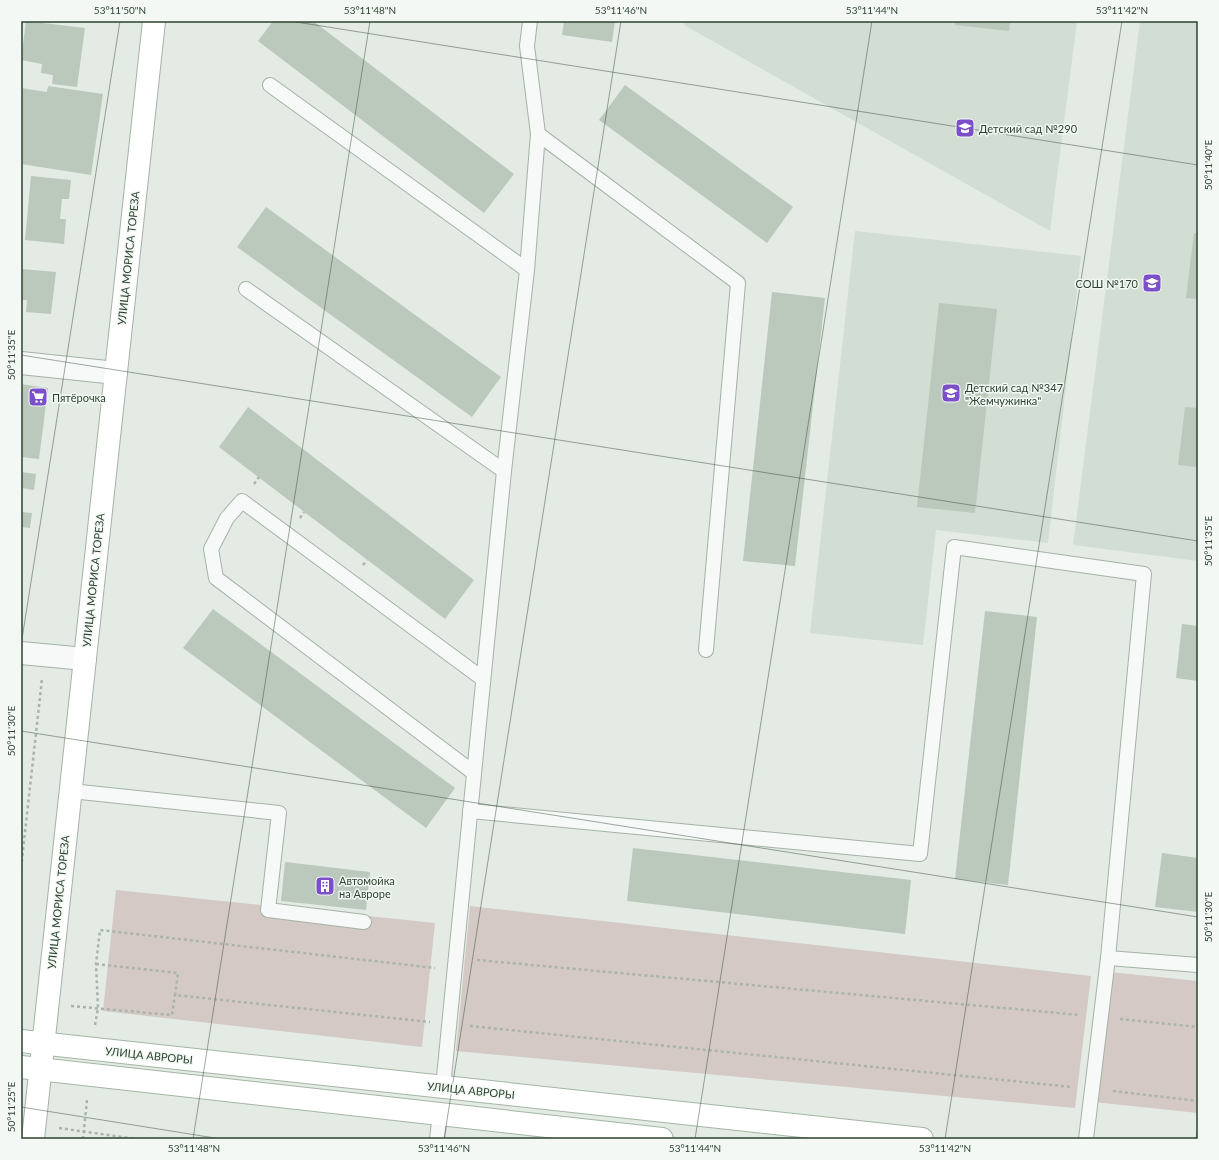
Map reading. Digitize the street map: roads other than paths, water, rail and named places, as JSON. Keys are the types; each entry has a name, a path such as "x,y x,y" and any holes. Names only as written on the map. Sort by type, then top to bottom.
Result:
{"main road":[{"name":"УЛИЦА МОРИСА ТОРЕЗА","path":"34,1131 31,1068 43,1043 154,21"},
{"name":"УЛИЦА АВРОРЫ","path":"21,1041 922,1139"},
{"path":"31,1068 440,1114 627,1137 662,1139"}],"street":[{"path":"21,363 116,373"},
{"path":"21,653 85,660"}],"lane":[{"path":"443,1087 448,1023 504,471 527,270 538,134 526,46 530,21"},
{"path":"270,85 527,270"},
{"path":"538,134 738,283 706,650"},
{"path":"246,289 504,471"},
{"path":"474,773 216,578 211,549 227,518 242,500 483,679"},
{"path":"470,811 920,854 954,547 1144,574 1108,958 1086,1139"},
{"path":"71,791 279,813 268,910 364,922"},
{"path":"1108,958 1198,965"},
{"path":"437,1139 440,1114"}],"place":[{"name":"Детский сад №290","path":"965,128"},
{"name":"СОШ №170","path":"1152,283"},
{"name":"Детский сад №347 \"Жемчужинка\"","path":"951,393"},
{"name":"Пятёрочка","path":"38,397"},
{"name":"Автомойка на Авроре","path":"325,886"}]}
